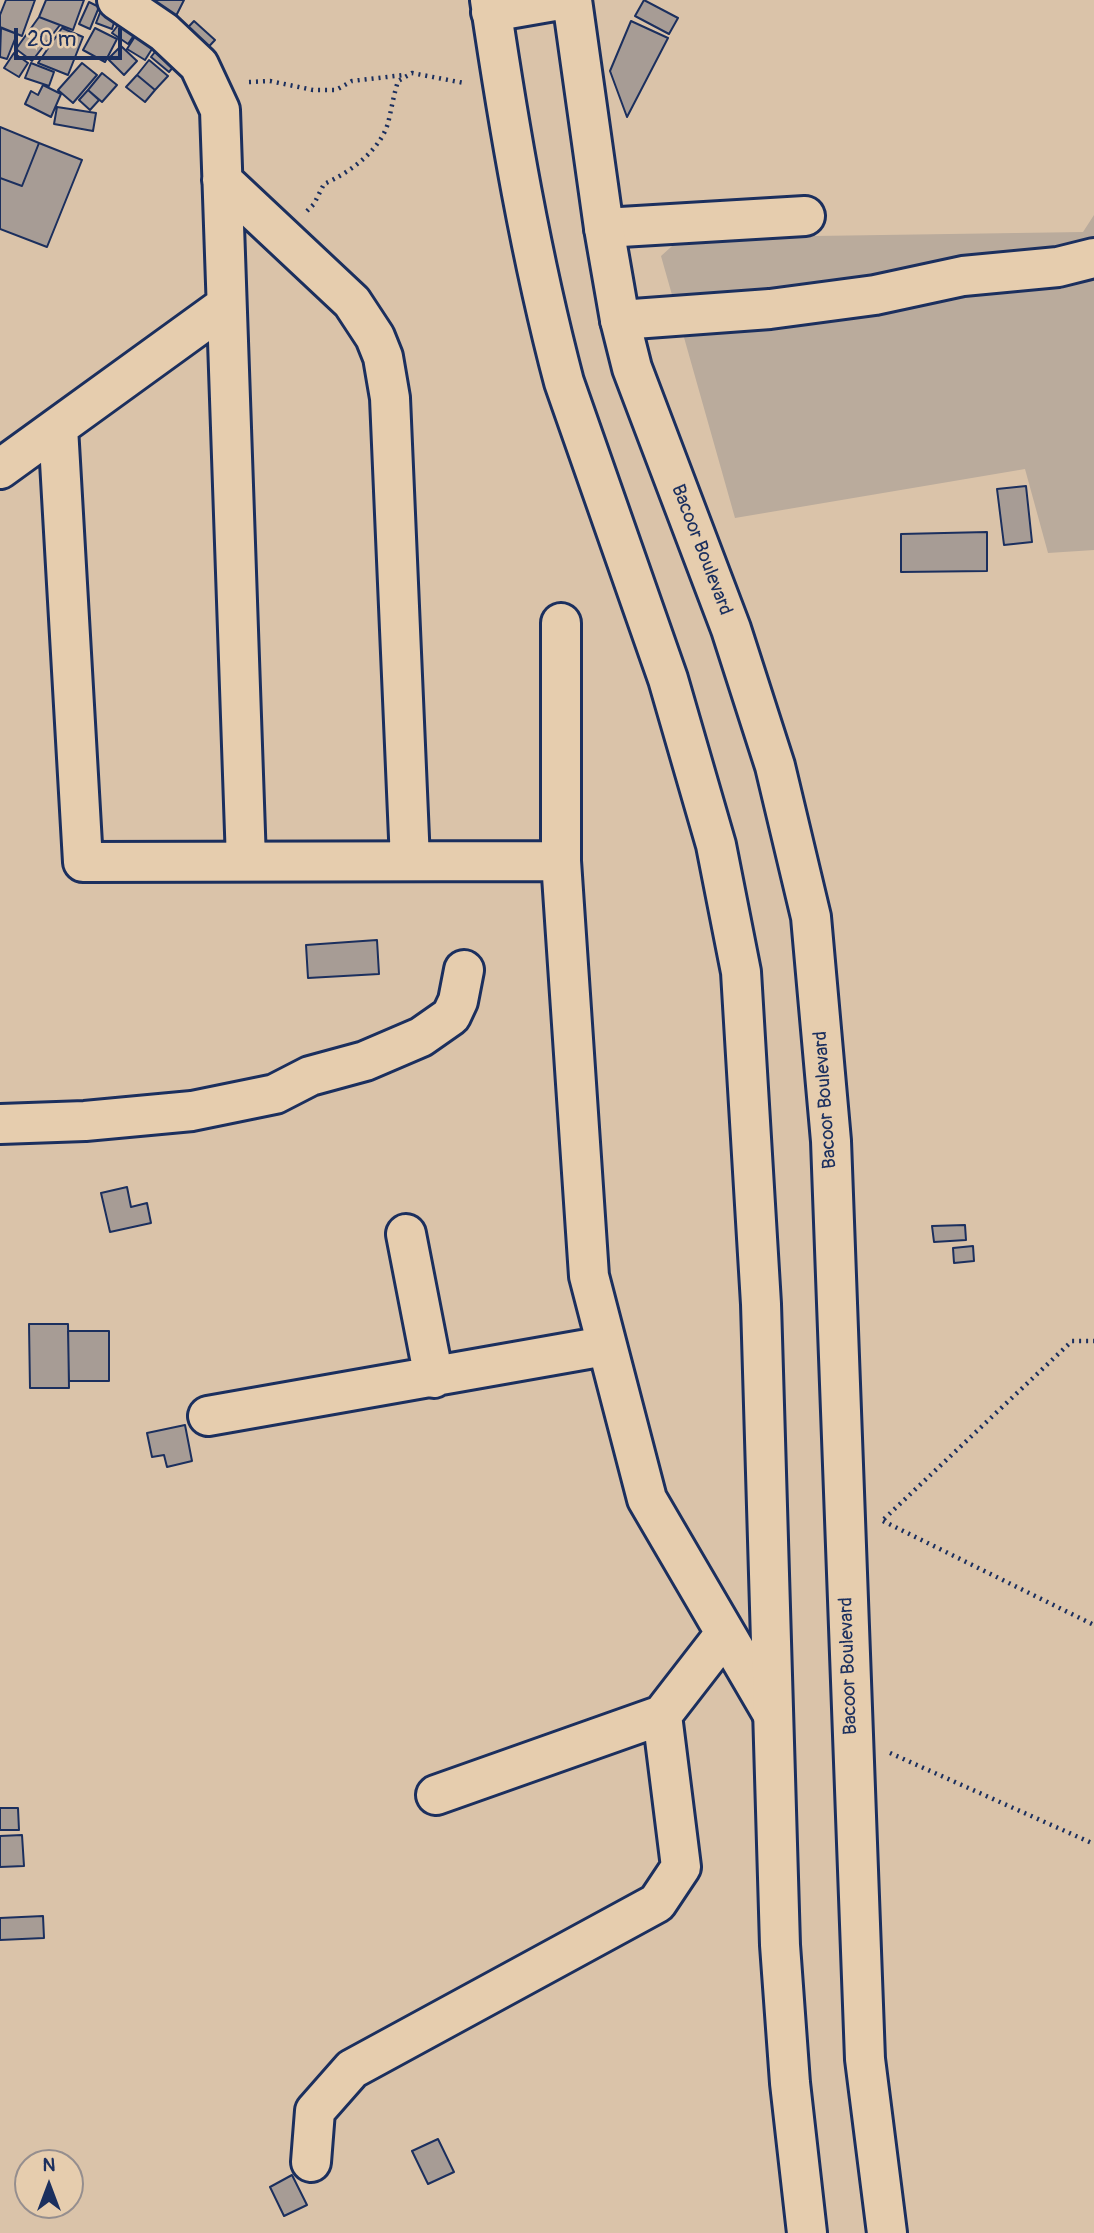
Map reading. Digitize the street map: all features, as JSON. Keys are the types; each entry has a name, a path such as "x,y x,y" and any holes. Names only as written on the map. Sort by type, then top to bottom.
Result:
{"main road":[{"path":"117,0 164,32 200,65 220,110 246,861"},
{"path":"560,0 490,6 501,80 551,332 564,382 668,680 716,845 741,972 761,1304 779,1945 790,2083 807,2233"},
{"name":"Bacoor Boulevard","path":"572,0 604,228 620,320 632,368 739,654 775,766 811,917 864,1522 851,1735 865,2059 887,2233"},
{"path":"222,180 352,302 365,319 383,356 388,377 410,861"},
{"path":"604,228 805,216"},
{"path":"620,320 770,309 875,295 963,276 1058,267 1094,258"},
{"path":"0,469 225,306"},
{"path":"58,427 83,862 561,861"},
{"path":"561,623 561,861 589,1276 605,1346 647,1499 772,1713"},
{"path":"0,1124 85,1121 192,1111 275,1094 310,1076 365,1061 421,1037 451,1016 458,1001 464,970"},
{"path":"406,1234 434,1378"},
{"path":"208,1416 605,1346"},
{"path":"436,1795 662,1715 724,1634"},
{"path":"311,2162 315,2111 352,2069 657,1903 681,1867 662,1715"}],"path":[{"path":"209,86 270,81 313,90 336,90 352,81 412,73 466,84 501,80"},
{"path":"285,239 301,216 314,204 324,184 345,175 373,148 389,122 398,81 412,73"},
{"path":"1094,1341 1072,1341 864,1522 1094,1626"},
{"path":"851,1735 1094,1844"}],"shaded area":[{"path":"1094,215 1094,550 1048,553 1025,469 735,518 661,256 681,238 1083,232"}],"building":[{"path":"6,0 35,0 22,36 0,27 0,15"},
{"path":"46,0 84,0 73,30 39,17"},
{"path":"155,0 184,0 171,26 148,15"},
{"path":"644,0 678,18 669,34 635,16"},
{"path":"89,2 99,7 90,29 79,24"},
{"path":"103,5 118,10 112,29 96,23"},
{"path":"39,17 60,25 32,61 16,49"},
{"path":"124,17 139,28 128,44 112,33"},
{"path":"194,21 215,40 198,58 177,39"},
{"path":"631,21 668,38 627,117 610,71"},
{"path":"141,27 159,38 145,60 127,49"},
{"path":"1,28 17,34 7,59 0,57"},
{"path":"62,28 83,37 68,75 38,63"},
{"path":"95,28 117,39 105,62 83,50"},
{"path":"165,39 184,54 169,72 151,57"},
{"path":"121,46 137,61 124,75 108,59"},
{"path":"14,53 28,63 19,77 4,68"},
{"path":"149,60 168,76 155,90 137,75"},
{"path":"31,63 54,72 49,86 25,78"},
{"path":"82,63 97,75 73,103 58,90"},
{"path":"102,73 117,85 102,102 88,90"},
{"path":"137,75 155,90 145,102 126,87"},
{"path":"43,85 61,94 51,117 25,104 31,91 38,95"},
{"path":"88,90 99,100 90,110 79,100"},
{"path":"57,107 96,113 93,131 54,124"},
{"path":"0,127 39,143 22,186 0,178"},
{"path":"39,143 82,160 47,247 0,229 0,178 22,186"},
{"path":"1026,486 1032,542 1004,545 997,489"},
{"path":"987,532 987,571 901,572 901,534"},
{"path":"377,940 379,974 308,978 306,945"},
{"path":"127,1187 131,1207 147,1203 151,1223 110,1232 101,1193"},
{"path":"965,1225 966,1240 934,1242 932,1226"},
{"path":"973,1246 974,1261 954,1263 953,1248"},
{"path":"29,1324 68,1324 69,1388 30,1388"},
{"path":"68,1331 109,1331 109,1381 69,1381"},
{"path":"185,1425 192,1461 167,1467 164,1455 152,1457 147,1433"},
{"path":"0,1808 18,1808 19,1830 0,1830"},
{"path":"22,1835 24,1866 0,1867 0,1836"},
{"path":"43,1916 44,1938 0,1940 0,1918"},
{"path":"438,2139 454,2172 428,2184 412,2151"},
{"path":"292,2175 307,2205 284,2216 270,2187"}]}
